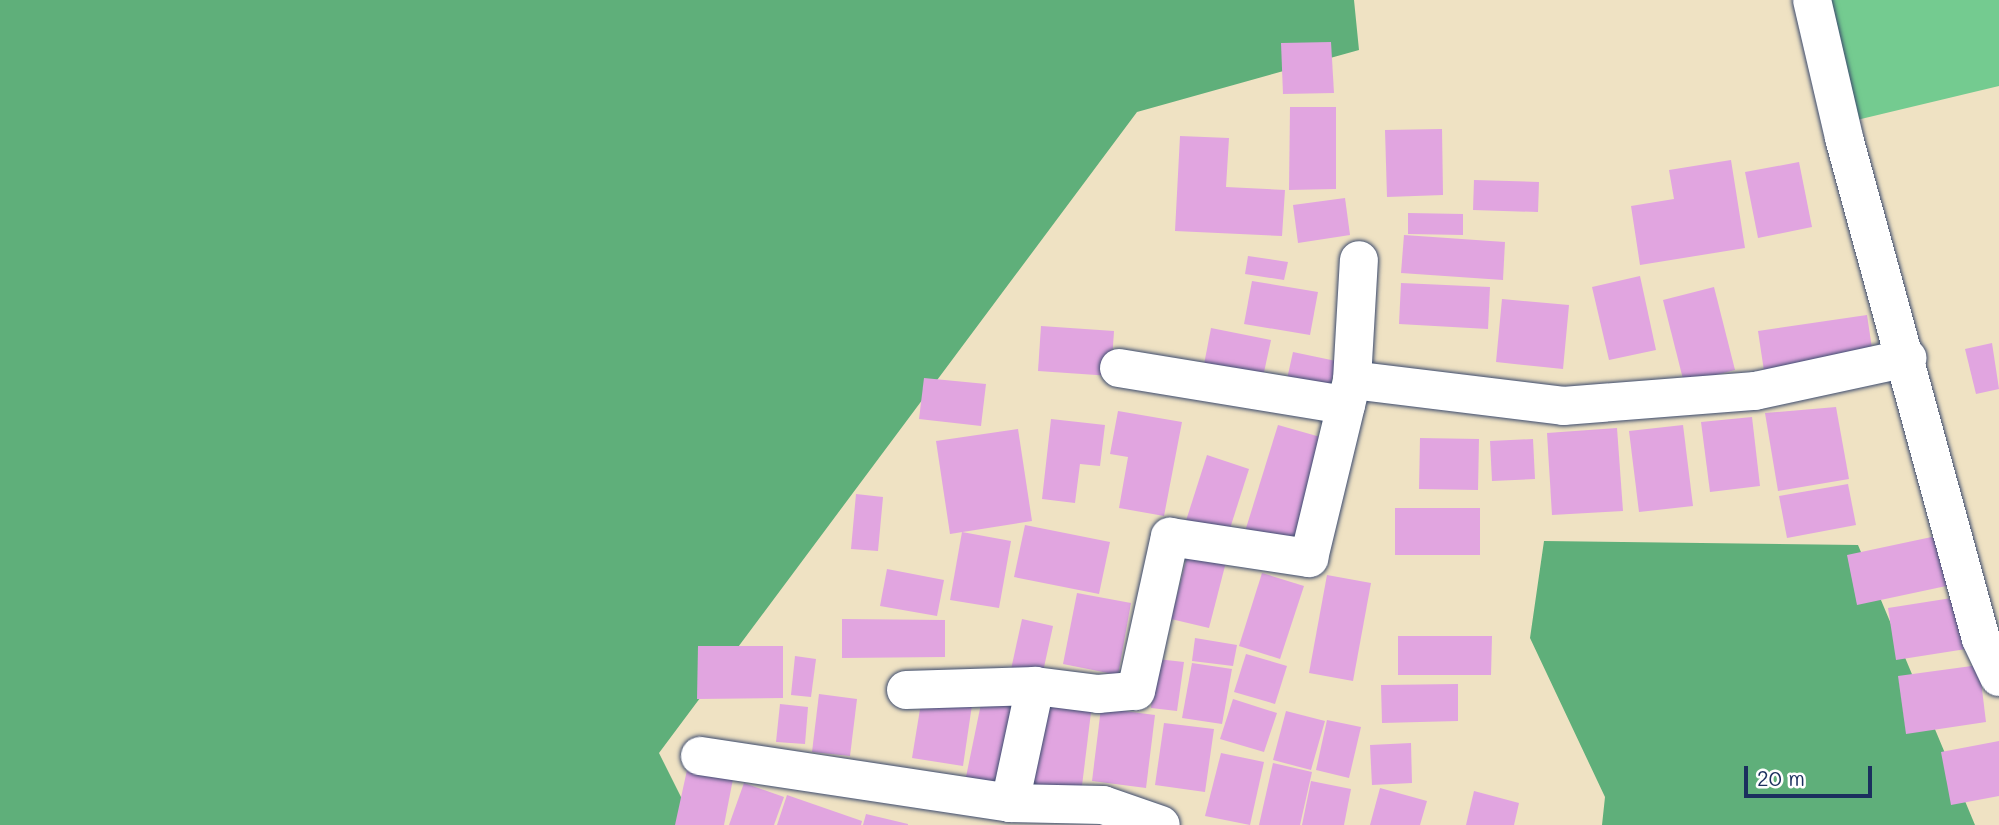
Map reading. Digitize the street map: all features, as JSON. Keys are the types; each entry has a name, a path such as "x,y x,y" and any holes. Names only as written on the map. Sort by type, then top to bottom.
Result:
{"street":[{"path":"1812,0 1844,138 1907,358 1981,639 1999,677"},
{"path":"906,690 1035,686 1098,694 1136,691 1170,537 1309,558 1349,392 1359,260"},
{"path":"1119,368 1349,392 1563,406 1755,391 1907,358"},
{"path":"1010,803 1035,686"},
{"path":"700,756 1010,803 1102,805 1161,825"}],"green space":[{"path":"0,0 1354,0 1359,50 1137,112 659,753 695,825 0,825"},
{"path":"1817,0 1999,0 1999,86 1840,124"},
{"path":"1544,541 1858,545 1975,825 1602,825 1605,797 1530,638"}],"building":[{"path":"1331,42 1334,93 1283,94 1281,43"},
{"path":"1290,107 1336,107 1336,189 1289,190"},
{"path":"1442,129 1443,195 1387,197 1385,130"},
{"path":"1180,136 1229,138 1226,187 1285,190 1282,236 1175,231"},
{"path":"1731,160 1745,248 1640,265 1631,206 1674,199 1669,170"},
{"path":"1799,162 1812,227 1758,238 1745,172"},
{"path":"1474,180 1539,182 1538,212 1473,210"},
{"path":"1345,198 1350,235 1298,243 1293,205"},
{"path":"1408,213 1463,214 1463,235 1408,234"},
{"path":"1404,235 1505,242 1503,280 1401,273"},
{"path":"1248,256 1288,262 1284,280 1245,274"},
{"path":"1640,276 1656,350 1609,360 1592,287"},
{"path":"1252,281 1318,292 1310,335 1244,324"},
{"path":"1401,283 1490,287 1488,329 1399,324"},
{"path":"1714,287 1735,370 1684,383 1663,300"},
{"path":"1502,299 1569,305 1563,369 1496,362"},
{"path":"1867,315 1873,355 1764,371 1758,331"},
{"path":"1041,326 1114,331 1111,376 1038,371"},
{"path":"1211,328 1271,340 1261,386 1202,375"},
{"path":"1992,343 1999,389 1976,394 1965,349"},
{"path":"1293,352 1336,361 1328,398 1285,388"},
{"path":"924,378 986,384 981,426 919,419"},
{"path":"1836,407 1849,479 1778,491 1765,413"},
{"path":"1118,411 1182,422 1164,516 1119,508 1128,457 1110,454"},
{"path":"1752,417 1760,486 1710,492 1701,422"},
{"path":"1051,419 1105,425 1100,466 1080,464 1075,503 1042,499"},
{"path":"1278,425 1331,440 1296,555 1243,538"},
{"path":"1683,425 1693,506 1639,512 1629,431"},
{"path":"1617,428 1623,511 1552,515 1547,433"},
{"path":"1018,429 1032,521 950,534 936,441"},
{"path":"1420,438 1479,439 1478,490 1419,489"},
{"path":"1533,439 1535,479 1492,481 1490,441"},
{"path":"1207,455 1249,469 1226,541 1184,527"},
{"path":"1848,484 1856,525 1787,538 1779,496"},
{"path":"856,494 883,497 878,551 851,549"},
{"path":"1395,508 1480,508 1480,555 1395,555"},
{"path":"1025,525 1110,542 1099,594 1014,577"},
{"path":"962,532 1011,541 999,608 950,600"},
{"path":"1941,535 1951,585 1857,605 1847,555"},
{"path":"1188,553 1226,562 1209,628 1171,619"},
{"path":"887,569 944,580 937,616 880,606"},
{"path":"1262,573 1304,586 1280,659 1239,646"},
{"path":"1327,575 1371,583 1353,681 1309,673"},
{"path":"1077,593 1131,603 1118,675 1063,664"},
{"path":"1958,597 1966,649 1896,660 1888,608"},
{"path":"842,619 945,620 945,657 842,658"},
{"path":"1022,619 1053,626 1041,681 1010,674"},
{"path":"1398,636 1492,636 1491,675 1398,675"},
{"path":"1195,638 1237,645 1233,666 1192,661"},
{"path":"698,646 783,646 783,698 697,699"},
{"path":"1246,654 1287,666 1275,704 1234,692"},
{"path":"795,656 816,659 811,697 791,695"},
{"path":"1157,659 1184,662 1177,711 1151,708"},
{"path":"1192,663 1232,669 1222,724 1182,718"},
{"path":"1979,665 1986,722 1906,734 1898,676"},
{"path":"1458,684 1458,721 1382,723 1381,685"},
{"path":"819,694 857,699 850,756 812,752"},
{"path":"983,694 1026,702 1009,785 966,777"},
{"path":"922,697 972,705 963,766 912,758"},
{"path":"1044,698 1092,704 1081,794 1032,788"},
{"path":"1233,699 1277,713 1264,752 1220,739"},
{"path":"780,704 808,707 805,744 776,742"},
{"path":"1101,708 1155,715 1146,788 1092,781"},
{"path":"1286,711 1325,721 1311,770 1273,760"},
{"path":"1327,720 1361,727 1349,778 1316,770"},
{"path":"1164,723 1214,729 1205,792 1155,785"},
{"path":"1999,741 1999,796 1951,805 1941,752"},
{"path":"1411,743 1412,783 1372,785 1370,745"},
{"path":"1221,753 1264,762 1250,825 1205,816"},
{"path":"1273,763 1312,772 1300,825 1259,825"},
{"path":"687,770 733,779 724,825 675,825"},
{"path":"1311,781 1351,789 1344,825 1302,825"},
{"path":"744,783 784,797 774,825 729,825"},
{"path":"1380,788 1427,801 1420,825 1370,825"},
{"path":"1474,791 1519,803 1514,825 1466,825"},
{"path":"787,795 862,821 861,825 777,825"},
{"path":"866,814 908,824 908,825 863,825"}]}
